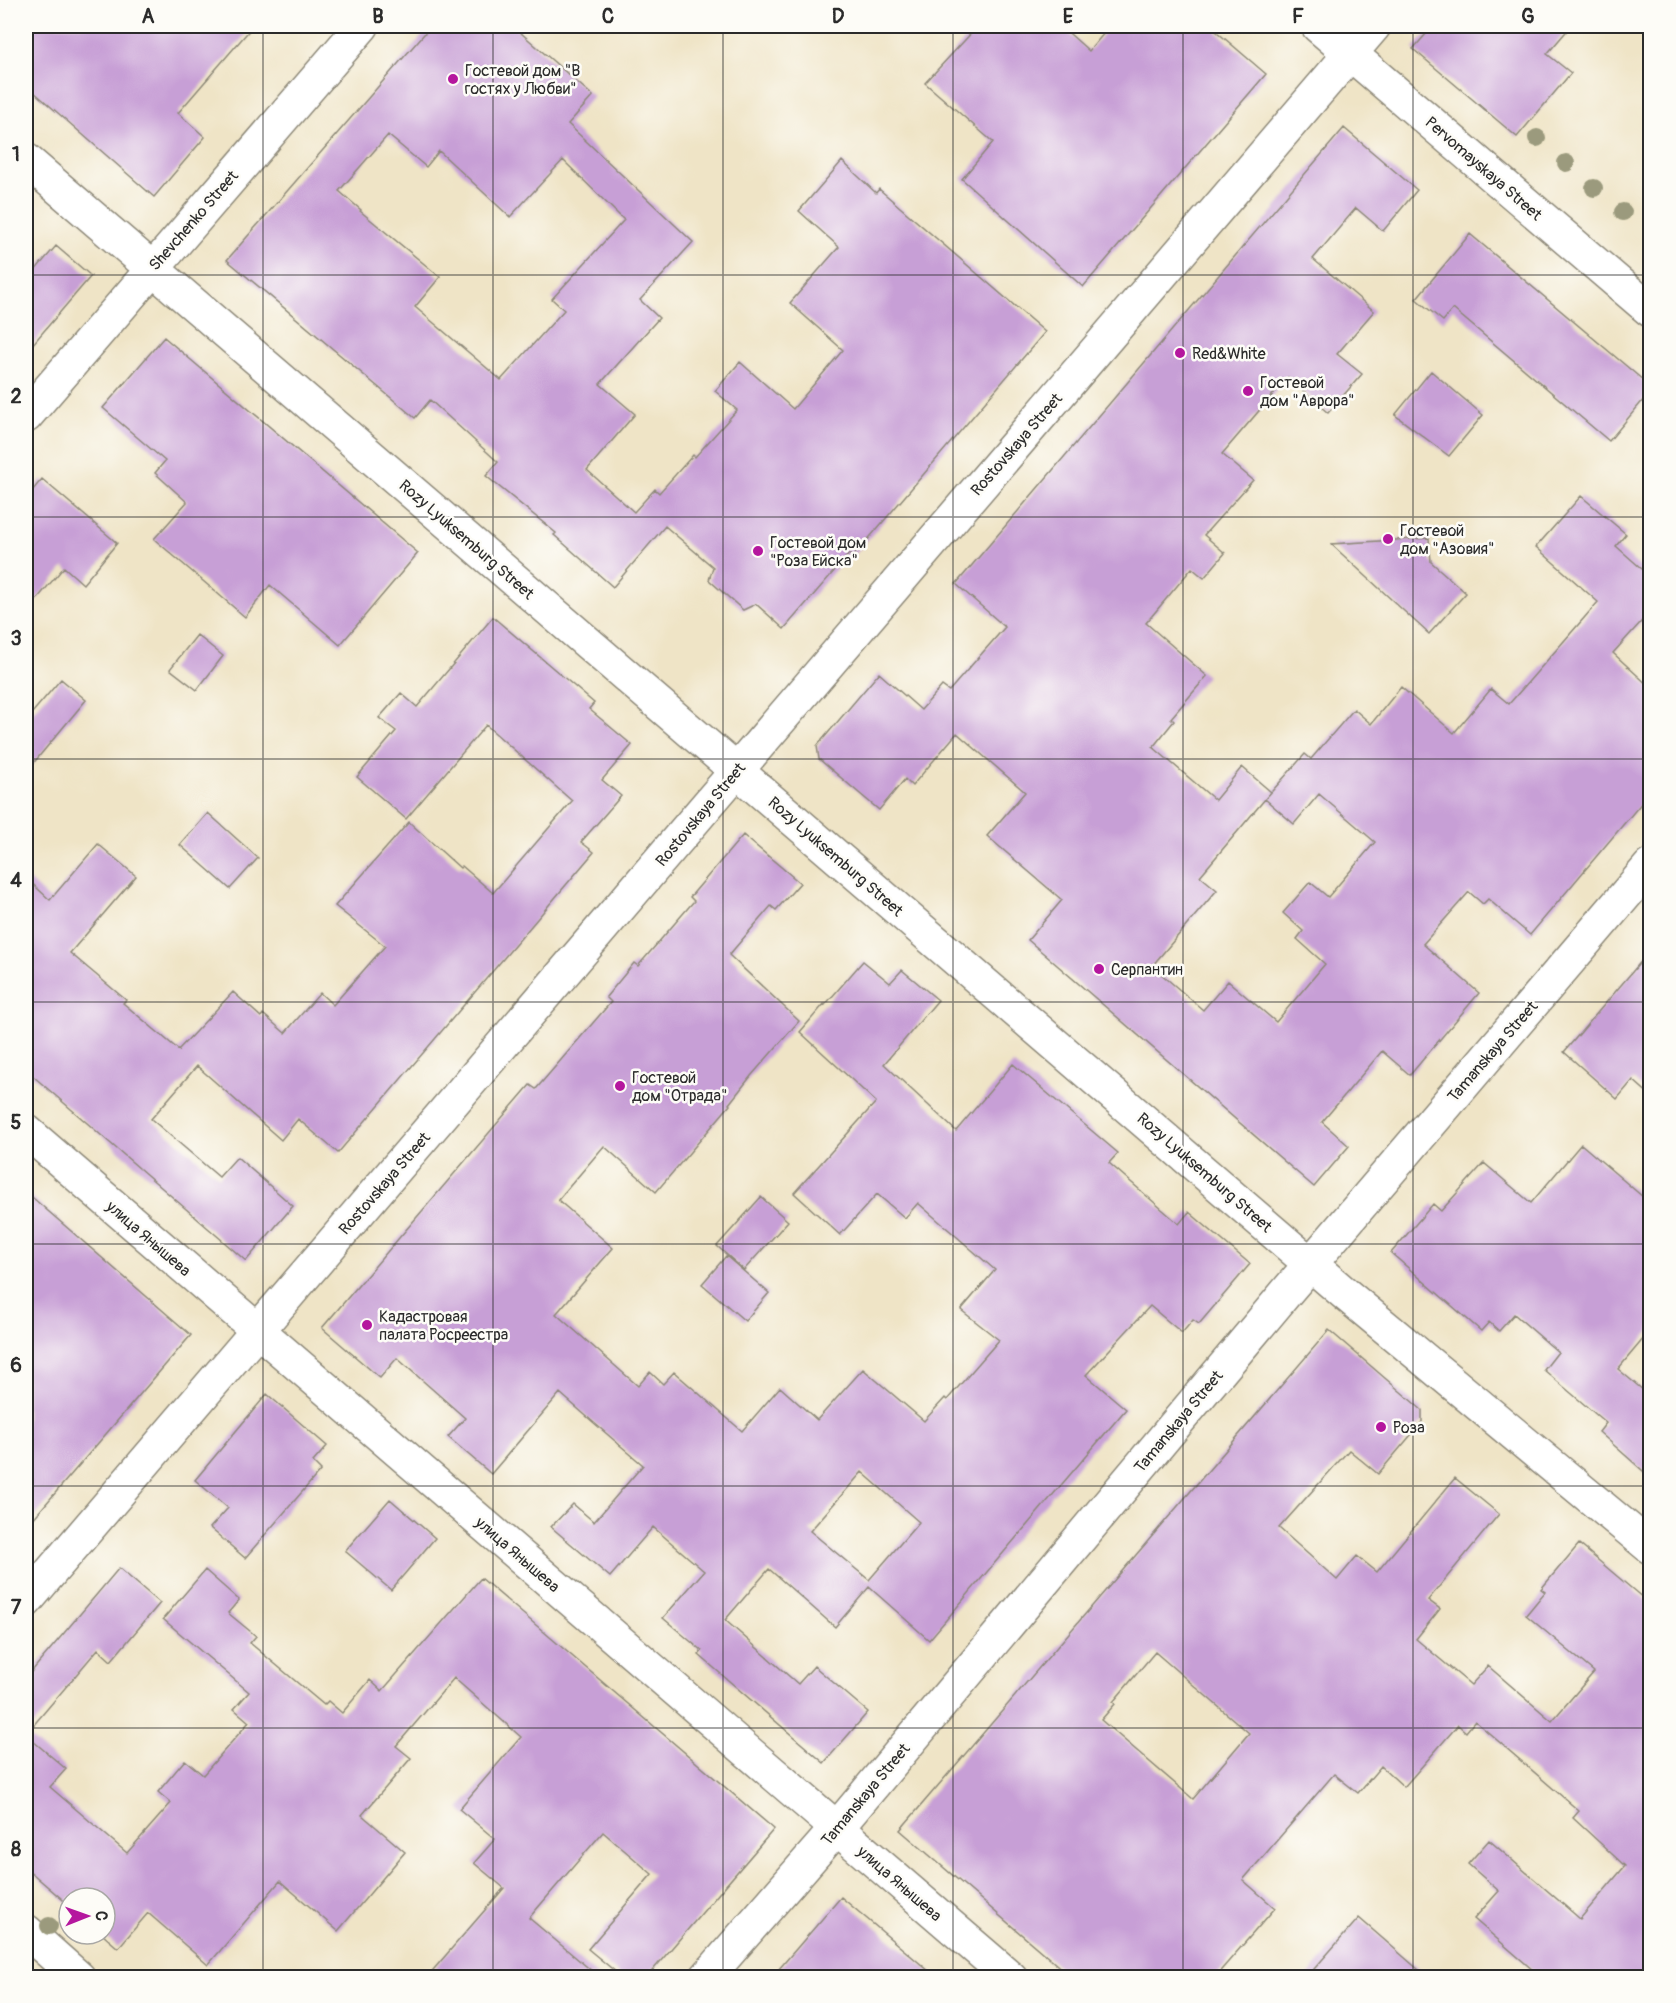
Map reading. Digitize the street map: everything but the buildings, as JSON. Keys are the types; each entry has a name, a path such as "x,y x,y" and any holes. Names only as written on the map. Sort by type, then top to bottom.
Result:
{"street":[{"name":"Shevchenko Street","path":"26,416 362,26"},
{"name":"Pervomayskaya Street","path":"1318,26 1650,310"},
{"name":"Rostovskaya Street","path":"26,1601 1374,26"},
{"name":"Rozy Lyuksemburg Street","path":"26,160 1311,1263 1650,1546"},
{"name":"Tamanskaya Street","path":"706,1977 837,1828 1311,1263 1650,866"},
{"name":"улица Янышева","path":"26,1131 1011,1977"},
{"path":"26,1931 79,1977"}],"place":[{"name":"Гостевой дом \"В гостях у Любви\"","path":"453,79"},
{"name":"Red&White","path":"1180,353"},
{"name":"Гостевой дом \"Аврора\"","path":"1248,391"},
{"name":"Гостевой дом \"Азовия\"","path":"1388,539"},
{"name":"Гостевой дом \"Роза Ейска\"","path":"758,551"},
{"name":"Серпантин","path":"1099,969"},
{"name":"Гостевой дом \"Отрада\"","path":"620,1086"},
{"name":"Кадастровая палата Росреестра","path":"367,1325"},
{"name":"Роза","path":"1381,1427"}]}
